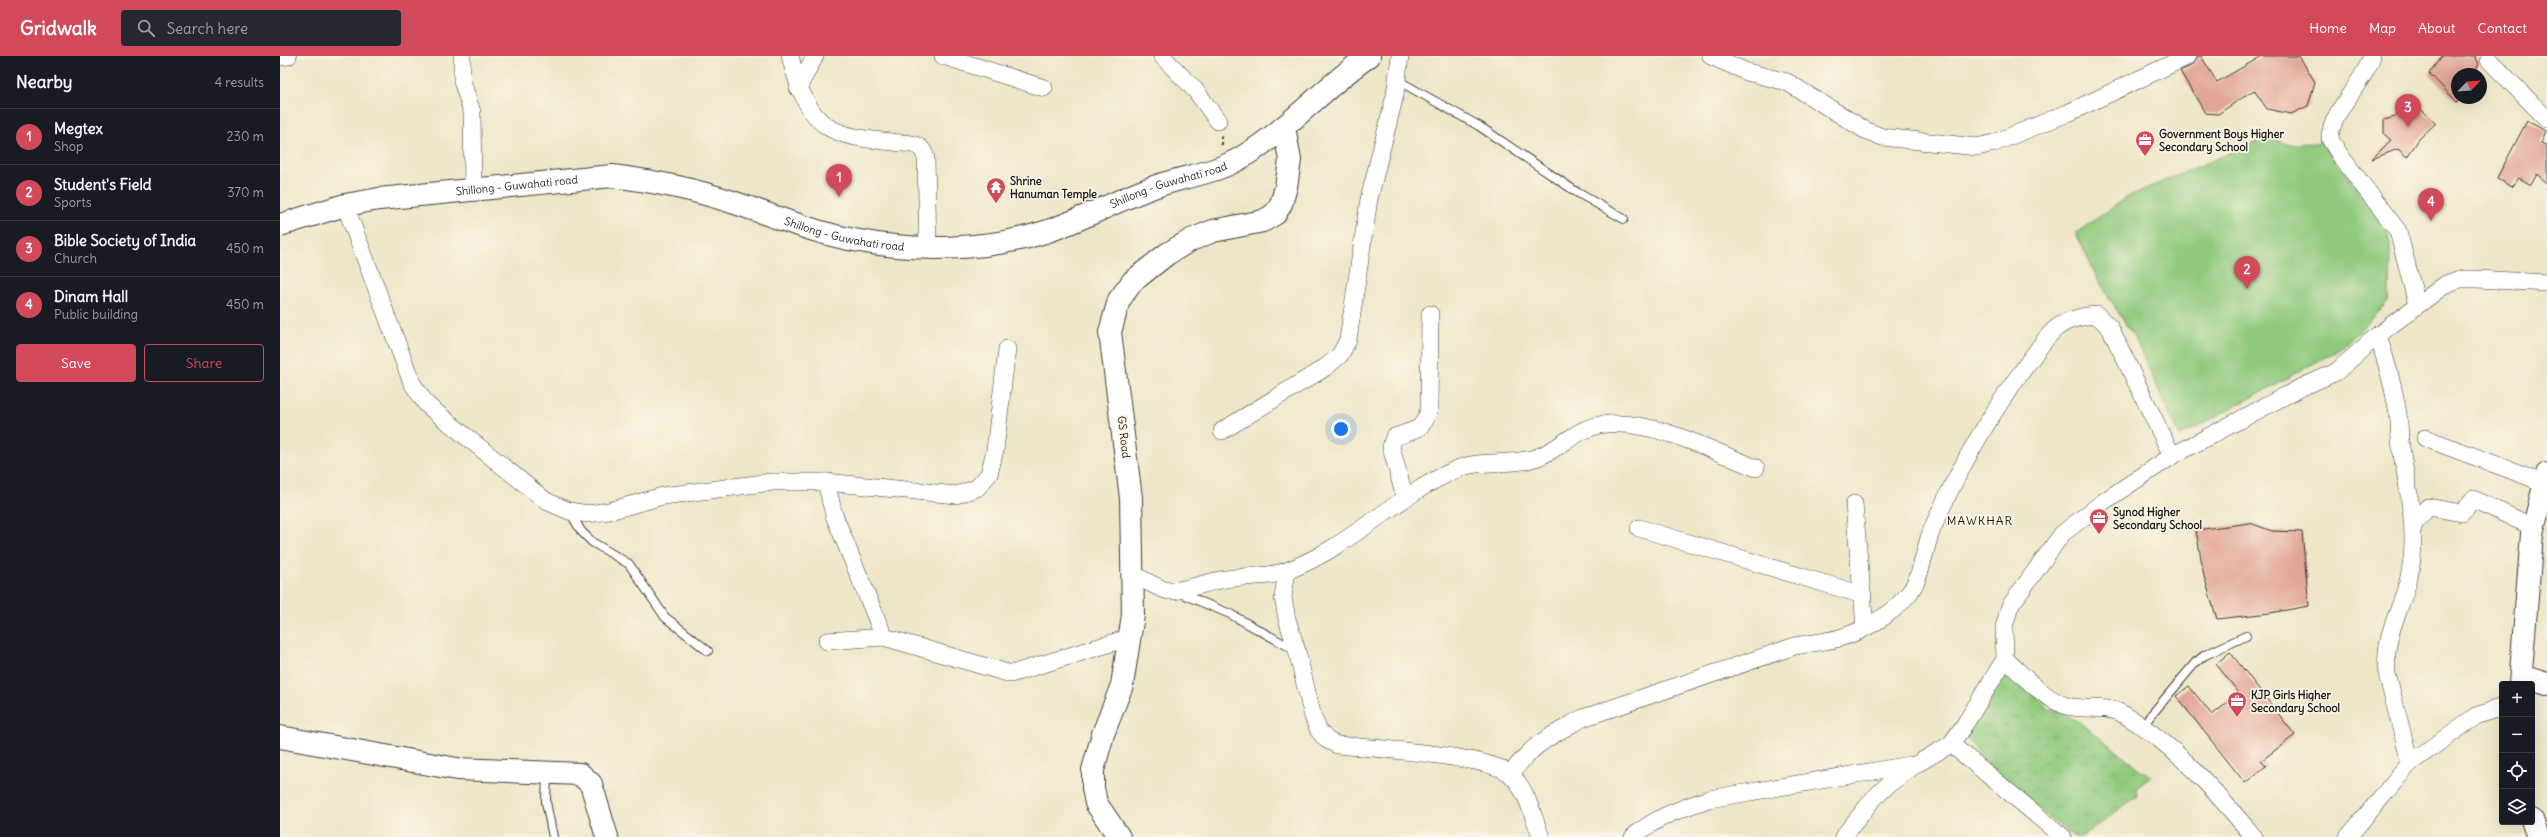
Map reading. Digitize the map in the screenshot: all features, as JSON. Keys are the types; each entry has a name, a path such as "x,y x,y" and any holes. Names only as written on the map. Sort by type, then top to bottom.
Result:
{"main road":[{"name":"Shillong - Guwahati road","path":"280,225 345,205 605,176 648,180 697,191 815,231 889,245 928,247 973,245 1009,241 1043,232 1153,187 1224,168 1246,156 1284,127 1356,60"},
{"name":"GS Road","path":"1119,837 1096,803 1093,770 1103,734 1122,685 1128,638 1133,615 1131,498 1110,332 1119,300 1133,281 1192,240 1213,231 1264,222 1275,214 1281,204 1286,187 1290,160 1284,127"},
{"path":"2546,478 2534,527 2520,680 2547,684"},
{"path":"280,737 457,769 580,774 586,777 591,784 600,809 607,837"},
{"path":"2534,825 2538,837"}],"street":[{"path":"280,57 288,56"},
{"path":"462,56 462,80 472,112 473,190"},
{"path":"790,56 798,88 808,108 819,121 831,129 855,138 912,144 919,146 922,149 926,158 928,247"},
{"path":"798,88 815,56"},
{"path":"943,56 1044,88"},
{"path":"1162,56 1196,91 1218,120"},
{"path":"1222,431 1326,367 1340,355 1348,340 1369,199 1397,80 1400,56"},
{"path":"1723,58 1747,72 1786,82 1859,127 1882,137 1977,147 1994,142 2068,113 2188,56"},
{"path":"2372,56 2365,75 2335,120 2330,139 2342,158 2398,231 2417,304"},
{"path":"2489,60 2547,119"},
{"path":"345,205 412,383 427,405 546,501 569,512 588,514 608,511 663,496 772,482 826,482 956,495 977,488 990,474 995,450 1007,349"},
{"path":"1843,837 1872,799 1914,765 1951,744 1993,681 2005,659 2004,627 2010,606 2062,534 2103,502 2172,456 2298,389 2336,372 2378,335 2417,304 2446,284 2460,279 2547,283"},
{"path":"1405,498 1391,447 1391,441 1394,437 1423,426 1426,421 1429,409 1430,314"},
{"path":"1510,774 1528,751 1554,733 1583,718 1795,646 1825,642 1865,627 1892,609 1910,592 1917,576 1925,546 1955,478 1995,407 2053,330 2068,322 2083,316 2097,315 2110,328 2172,456"},
{"path":"2378,335 2393,383 2400,446 2414,524 2409,577 2393,620 2386,646 2387,674 2410,763"},
{"path":"1132,574 1168,591 1227,578 1287,571 1318,557 1405,498 1454,471 1474,463 1533,459 1547,454 1565,439 1584,430 1606,424 1631,425 1663,433 1756,468"},
{"path":"2425,438 2546,478"},
{"path":"826,482 834,515 884,637"},
{"path":"2414,524 2428,507 2462,513 2473,499 2534,527"},
{"path":"1854,504 1865,627"},
{"path":"1638,528 1863,595"},
{"path":"1287,571 1283,597 1287,619 1297,651 1313,717 1319,731 1327,740 1337,745 1420,752 1497,766 1510,774 1523,793 1541,837"},
{"path":"826,641 884,637 1011,674 1128,638"},
{"path":"2005,659 2047,696 2065,706 2112,710 2142,726 2215,794 2254,837"},
{"path":"2348,837 2410,763 2476,716 2499,707"},
{"path":"1951,744 2063,837"},
{"path":"1633,837 1682,808 1709,799 1914,765"}],"lane":[{"path":"1397,80 1479,126 1572,188 1624,218"},
{"path":"569,512 581,531 592,542 629,564 665,617 708,651"},
{"path":"1168,591 1179,593 1230,614 1297,651"},
{"path":"2142,726 2195,663 2205,656 2246,636"},
{"path":"547,772 546,802 553,837"}],"path":[{"path":"1218,120 1221,130 1224,168"}],"green space":[{"path":"2267,137 2286,144 2321,143 2385,222 2390,245 2389,301 2342,348 2180,436 2135,339 2097,278 2076,233 2129,196"},
{"path":"2007,666 2047,707 2078,721 2151,777 2136,788 2137,796 2082,837 2074,837 2015,789 1987,763 1963,733"}],"building":[{"path":"2198,56 2201,56 2217,82 2262,56 2299,56 2315,82 2308,106 2291,114 2267,109 2254,90 2218,114 2205,113 2180,71 2193,65"},
{"path":"2442,56 2475,56 2479,64 2477,68 2451,68 2451,96 2429,73"},
{"path":"2412,101 2436,123 2419,139 2407,157 2398,149 2372,159 2391,140 2384,134 2384,120 2395,117"},
{"path":"2527,121 2546,131 2541,143 2547,145 2547,184 2537,174 2531,185 2519,178 2511,187 2497,178"},
{"path":"2250,523 2272,531 2302,532 2309,606 2270,613 2217,619 2204,576 2196,530"},
{"path":"2230,652 2295,735 2261,761 2266,766 2245,783 2176,696 2189,686 2212,715 2239,693 2216,664"}],"place":[{"name":"Bible Society of India","path":"2408,127"},
{"name":"Government Boys Higher Secondary School","path":"2145,157"},
{"name":"Megtex","path":"839,197"},
{"name":"Shrine Hanuman Temple","path":"996,204"},
{"name":"Dinam Hall","path":"2431,221"},
{"name":"Student's Field","path":"2247,289"},
{"name":"Synod Higher Secondary School","path":"2099,535"},
{"name":"KJP Girls Higher Secondary School","path":"2237,718"}],"district":[{"name":"MAWKHAR","path":"1980,521"}]}
